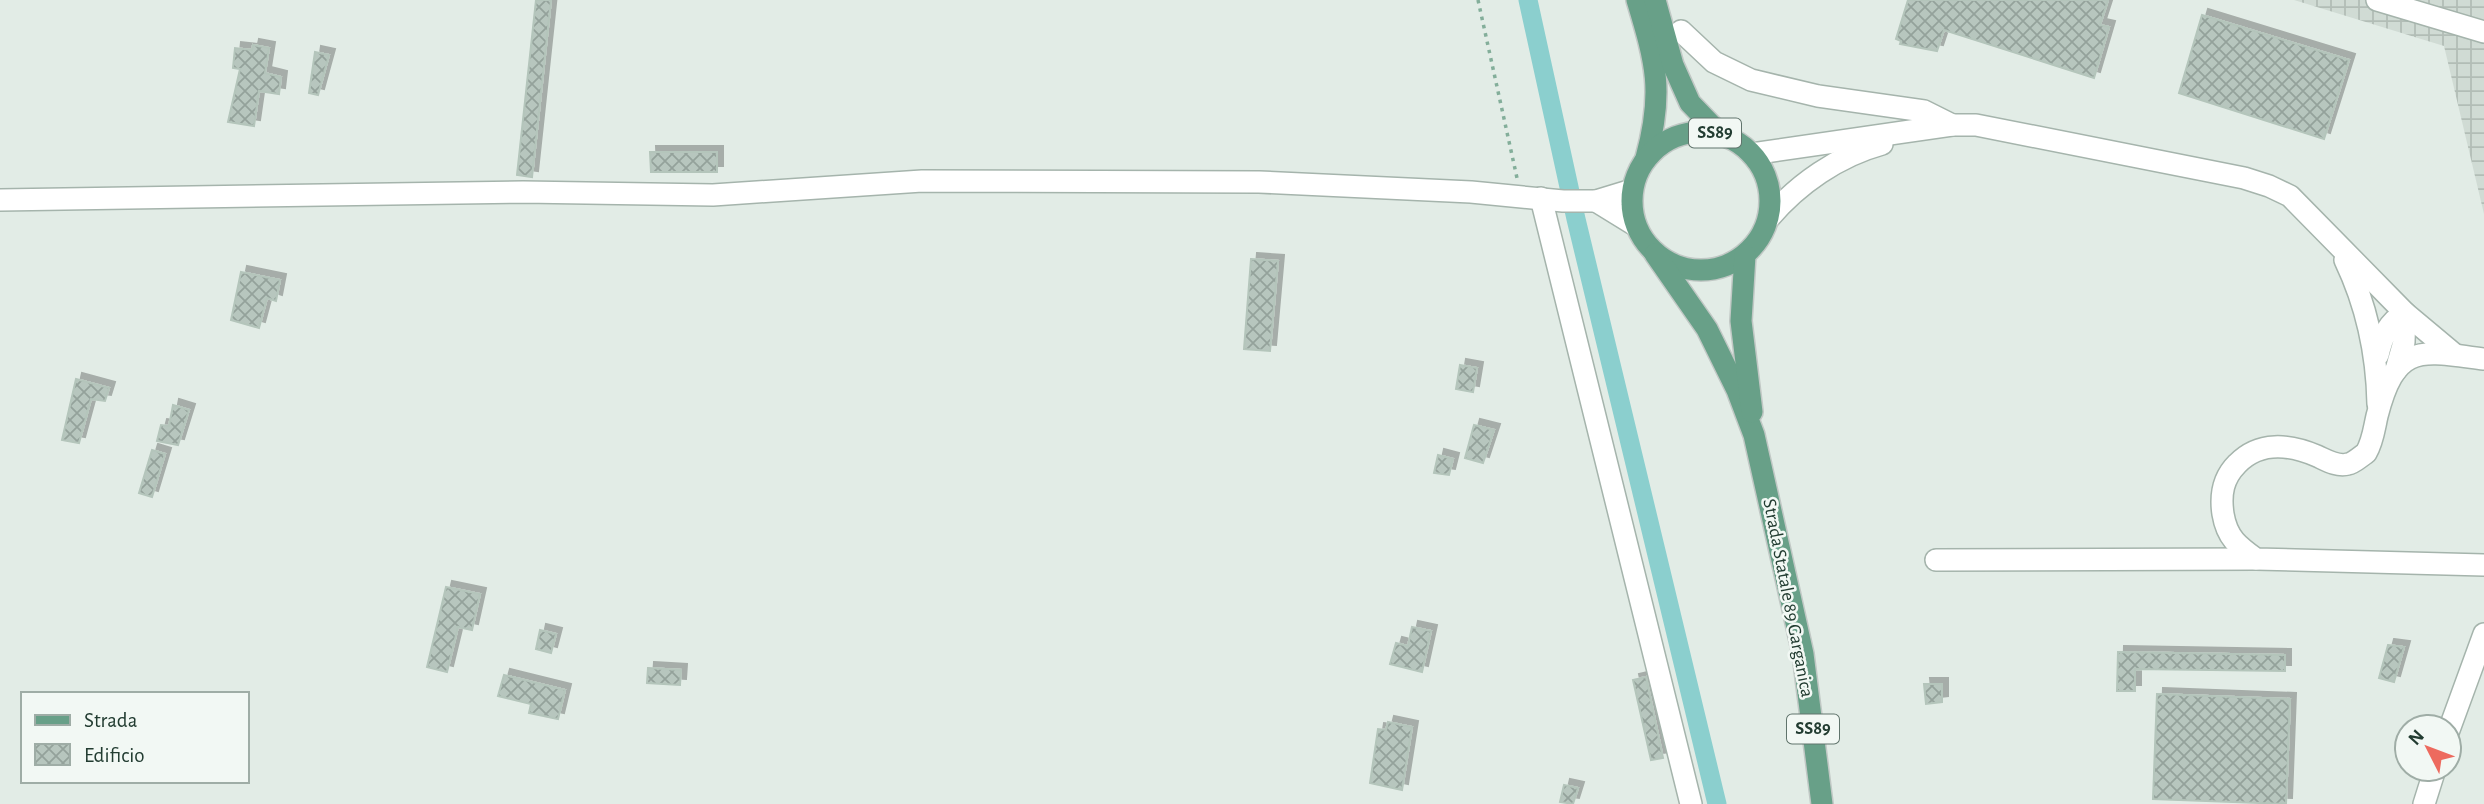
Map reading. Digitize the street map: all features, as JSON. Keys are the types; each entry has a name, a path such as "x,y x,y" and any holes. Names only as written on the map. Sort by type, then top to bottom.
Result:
{"main road":[{"name":"Strada Statale 89 Garganica","path":"1637,0 1653,51 1658,88 1657,120 1646,158 1632,190 1635,225 1707,329 1754,435"},
{"name":"SS89","path":"1655,0 1673,65 1690,103 1718,134"},
{"name":"SS89","path":"1646,158 1661,144 1679,135 1699,131 1737,141 1752,154 1765,173 1770,195 1769,218"},
{"path":"1655,254 1676,267 1700,271 1724,267 1745,255 1760,239 1769,218"},
{"name":"Strada Statale 89 Garganica","path":"1745,255 1741,321 1754,435 1803,654 1822,804"}],"street":[{"path":"2377,0 2484,32"},
{"path":"1681,31 1714,62 1751,80 1818,96 1924,111 1952,125"},
{"path":"1769,218 1789,194 1829,166 1877,146 1952,125"},
{"path":"1752,154 1952,125 1992,127 2244,178 2290,196 2405,313 2484,369"},
{"path":"0,200 523,192 713,195 922,181 1259,182 1563,201 1591,201 1632,190"},
{"path":"1541,198 1691,804"},
{"path":"1591,201 1635,225"},
{"path":"2336,242 2356,283 2371,331 2386,366"},
{"path":"2256,559 2231,541 2223,516 2221,492 2228,473 2245,456 2266,446 2286,447 2336,464 2348,464 2366,453 2378,413 2386,366 2381,338 2395,318 2405,313"},
{"path":"2386,366 2424,352 2467,356"},
{"path":"1937,560 2256,559 2484,565"},
{"path":"2455,713 2484,634"},
{"path":"2424,804 2431,783"}],"path":[{"path":"1478,0 1514,176 1541,198"}],"shaded area":[{"path":"2294,0 2484,0 2484,214 2444,46"}],"building":[{"path":"536,0 551,0 532,177 517,175"},
{"path":"1908,0 2108,0 2100,25 2109,27 2094,78 1944,30 1937,51 1900,44 1901,41 1896,39"},
{"path":"2202,15 2349,60 2324,139 2179,93"},
{"path":"253,45 269,48 265,73 281,77 279,94 259,91 254,126 228,122 240,69 233,68 235,48 252,50"},
{"path":"315,52 329,55 318,95 309,93"},
{"path":"650,152 717,152 717,172 651,172"},
{"path":"1251,259 1278,261 1270,351 1244,349"},
{"path":"241,272 280,280 276,301 267,298 259,328 231,320"},
{"path":"1460,365 1477,368 1473,392 1456,389"},
{"path":"76,379 109,388 105,401 91,399 79,443 62,440"},
{"path":"173,405 189,410 178,445 157,441 161,425 169,426"},
{"path":"1474,425 1494,430 1483,463 1465,458"},
{"path":"152,450 165,454 152,497 139,493"},
{"path":"1438,455 1453,459 1449,475 1434,473"},
{"path":"446,587 480,594 472,630 458,627 447,672 427,667"},
{"path":"1412,627 1431,631 1422,672 1390,664 1396,643 1408,646"},
{"path":"540,630 556,634 551,653 536,649"},
{"path":"2388,645 2404,647 2394,682 2379,678"},
{"path":"2118,652 2285,655 2285,671 2135,669 2135,691 2117,691"},
{"path":"648,668 681,670 680,685 647,683"},
{"path":"504,675 565,690 558,719 529,713 531,704 498,696"},
{"path":"1646,677 1663,758 1651,760 1633,680"},
{"path":"1924,684 1942,684 1942,702 1926,704"},
{"path":"2157,694 2290,699 2286,804 2153,799"},
{"path":"1388,722 1412,727 1402,790 1370,783 1378,729 1386,730"},
{"path":"1564,785 1578,788 1573,804 1560,802"}],"waterway":[{"path":"1528,0 1576,219 1717,804"}]}
